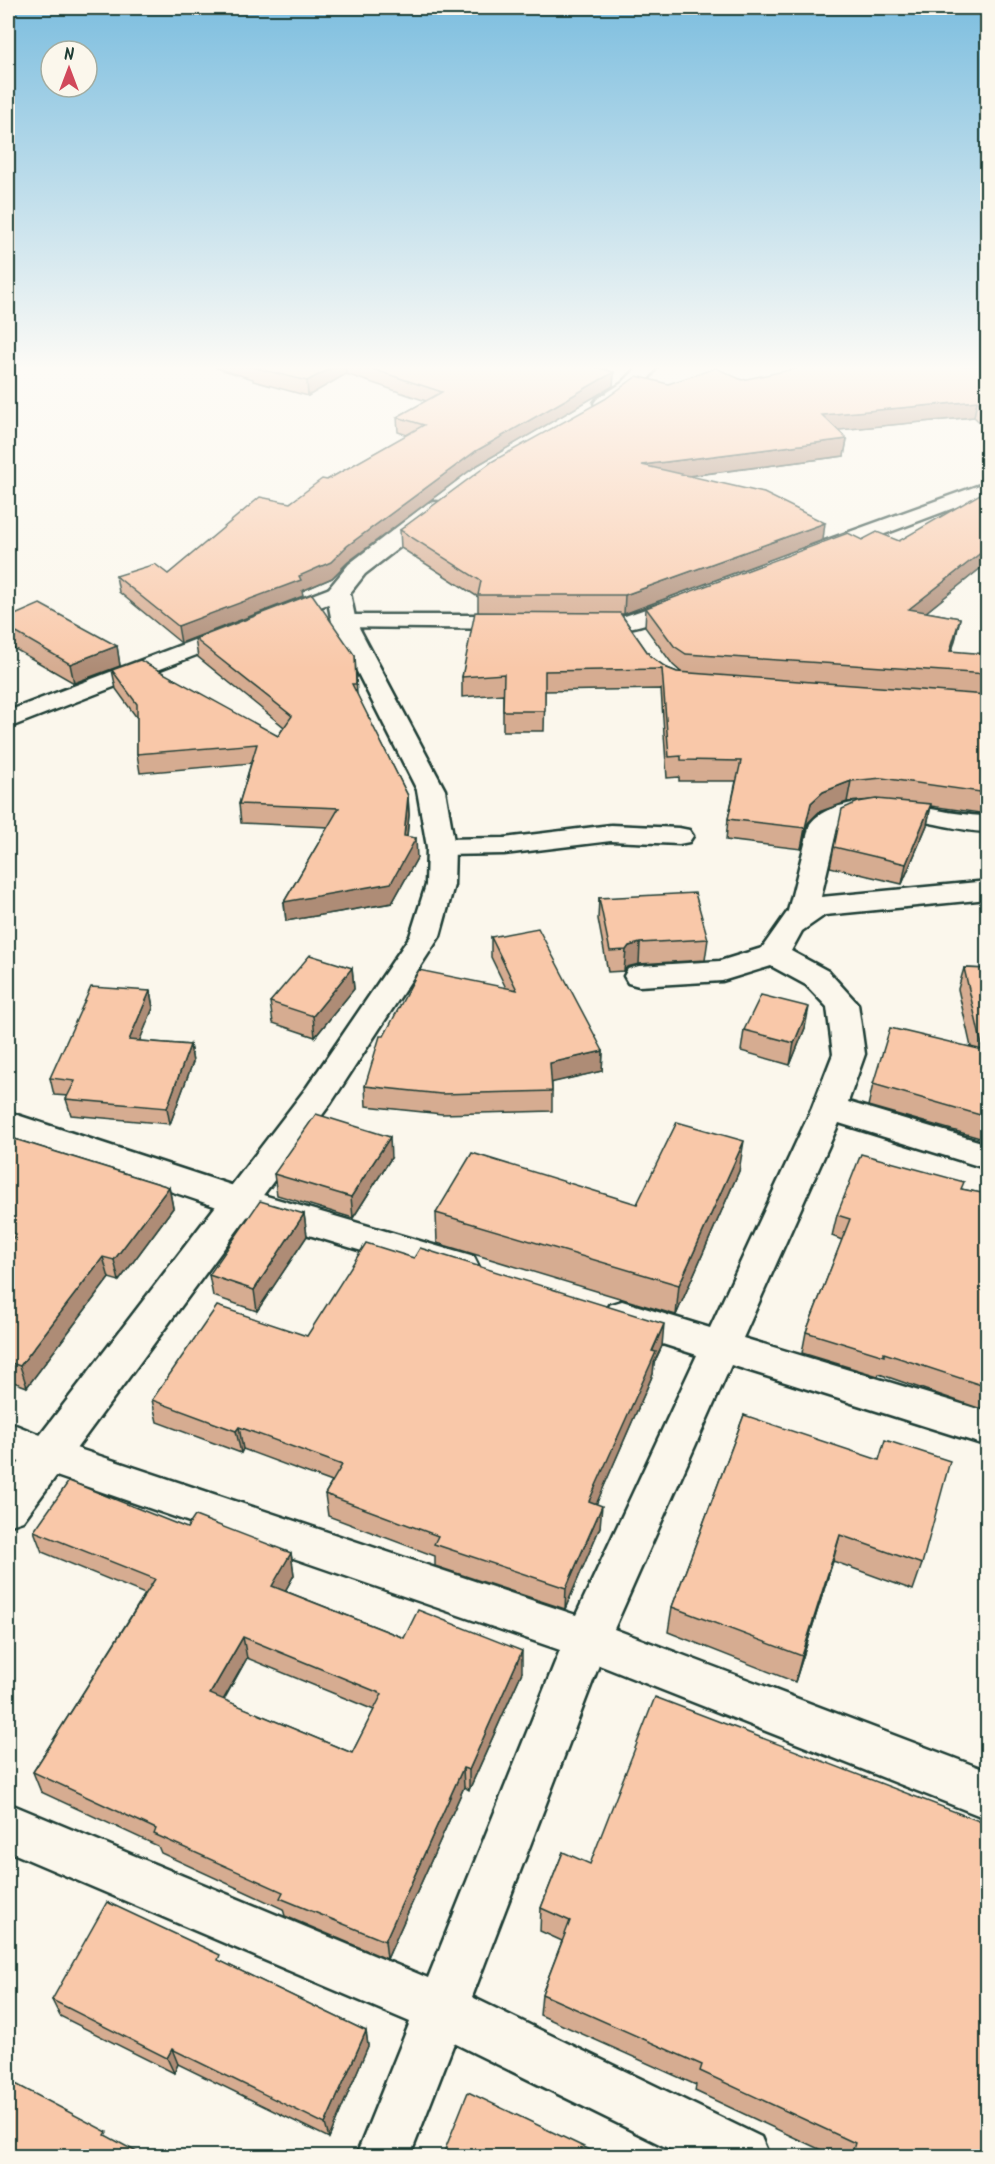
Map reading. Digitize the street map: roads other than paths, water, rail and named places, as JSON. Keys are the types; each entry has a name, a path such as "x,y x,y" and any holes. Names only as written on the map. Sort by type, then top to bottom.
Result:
{"street":[{"path":"791,562 987,488"},
{"path":"8,720 338,592 357,569 457,493"},
{"path":"8,1509 320,1095 424,936 440,885 441,847 431,790 344,622 338,592"},
{"path":"556,622 633,631 706,595"},
{"path":"344,622 533,622"},
{"path":"774,955 789,926 803,911 824,824 844,813 874,811 987,824"},
{"path":"441,847 504,846 612,833 679,836"},
{"path":"803,911 820,906 987,890"},
{"path":"383,2157 587,1639 829,1108 849,1054 842,1004 817,978 774,955 722,970 639,975"},
{"path":"829,1108 987,1157"},
{"path":"8,1124 239,1201 492,1277"},
{"path":"595,1308 721,1345 987,1429"},
{"path":"8,1439 47,1456 587,1639 987,1795"},
{"path":"8,1827 442,2010 742,2157"}]}
